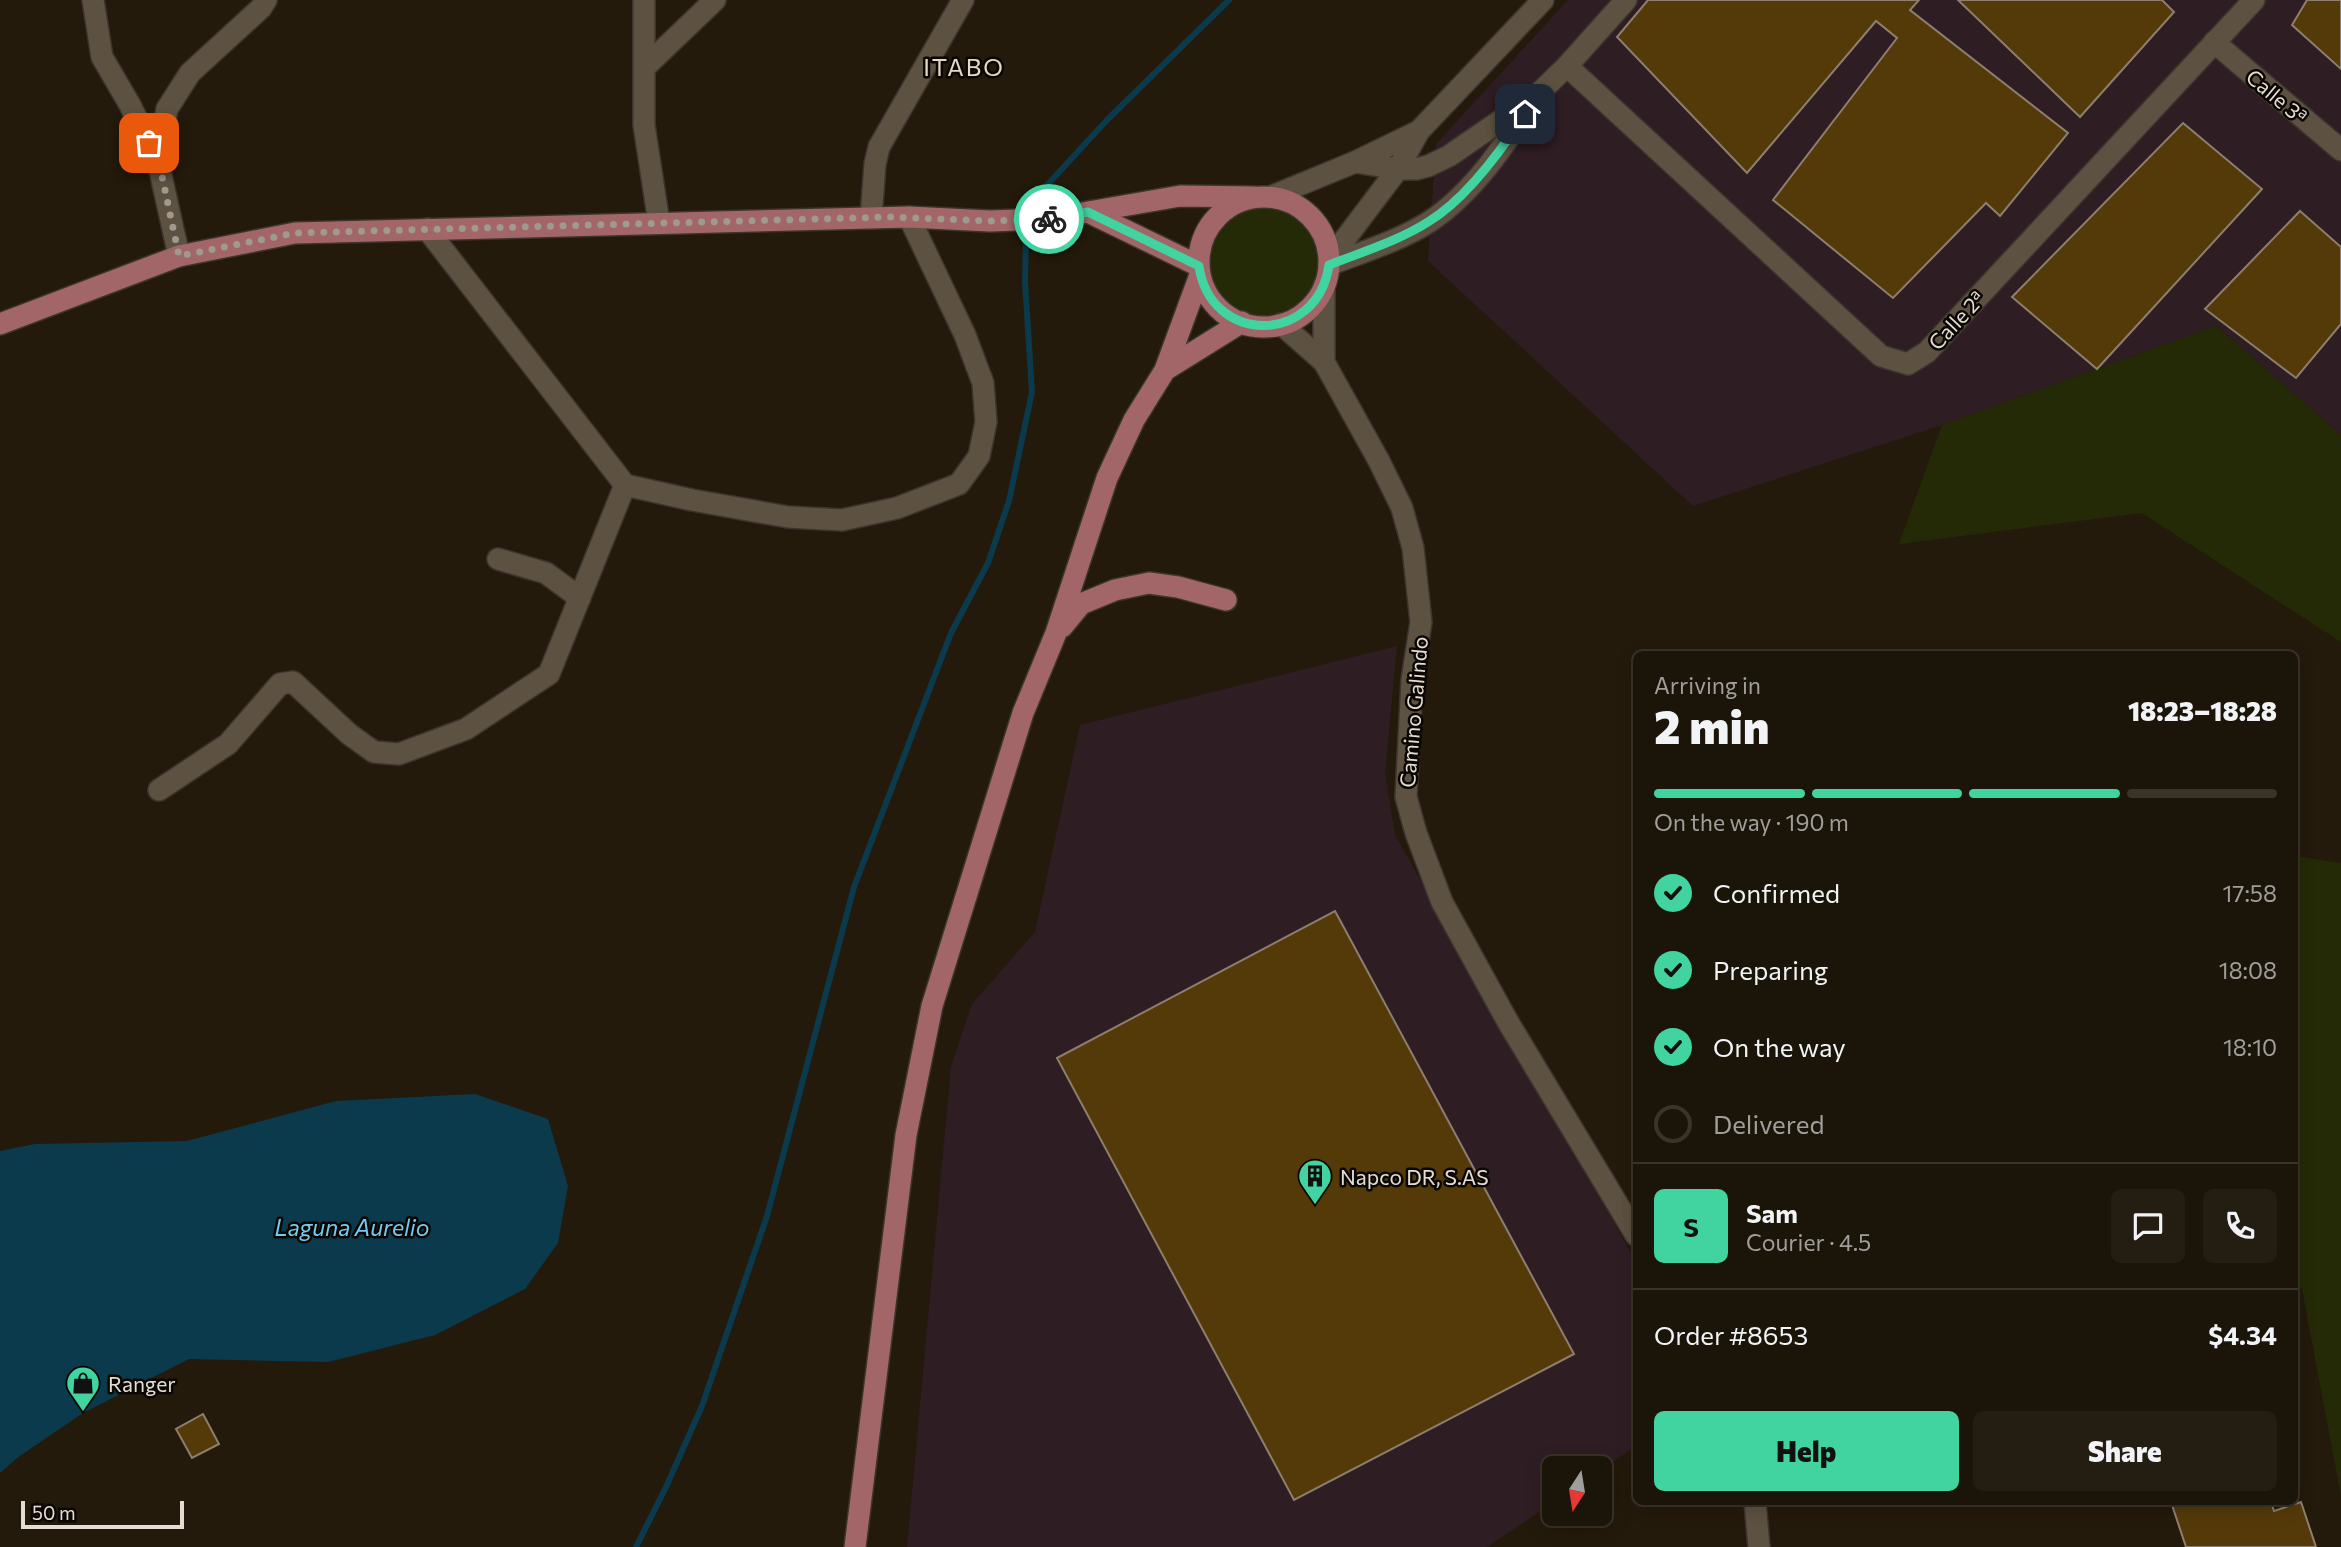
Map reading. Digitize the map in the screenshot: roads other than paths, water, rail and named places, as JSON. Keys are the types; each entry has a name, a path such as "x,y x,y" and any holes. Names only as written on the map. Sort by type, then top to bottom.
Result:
{"main road":[{"path":"0,324 179,256 295,233 909,217 990,221 1048,219 1088,212 1180,196 1262,197 1287,201 1303,209 1316,222 1324,237 1327,269 1305,312 1281,324 1255,326 1223,312 1208,296 1200,271 1088,212"},
{"path":"855,1547 906,1135 932,1006 1023,713 1056,634 1116,454 1166,370 1200,271 1202,242 1213,221 1231,205 1262,197"},
{"path":"1166,370 1242,322"},
{"path":"1056,634 1081,604 1115,590 1149,583 1178,587 1226,600"}],"street":[{"path":"93,0 102,57 159,162 179,256"},
{"path":"159,162 167,109 190,73 261,8 266,0"},
{"path":"644,0 644,125 659,223"},
{"path":"644,68 715,0"},
{"path":"871,218 875,164 879,148 963,0"},
{"path":"1327,269 1342,243 1398,169 1419,131 1544,0"},
{"path":"1355,162 1398,169 1416,169 1438,162 1536,96 1626,0"},
{"name":"Calle 2ª","path":"1567,66 1881,356 1908,364 1927,352 2254,0"},
{"name":"Calle 3ª","path":"2214,43 2341,150"},
{"path":"1327,269 1429,222 1452,204 1502,150 1536,96"},
{"path":"1262,197 1355,162 1419,131"},
{"path":"427,229 625,485 788,517 842,520 897,508 959,484 979,456 986,422 983,383 965,335 909,217"},
{"name":"Camino Galindo","path":"1324,362 1327,269"},
{"name":"Camino Galindo","path":"1281,324 1324,362 1402,508 1413,548 1420,622 1412,680 1406,797 1416,833 1442,902 1488,986 1633,1231"},
{"path":"159,790 228,744 280,684 293,682 349,734 374,752 399,754 466,729 549,674 625,485"},
{"path":"498,559 546,573 580,598"},
{"path":"1755,1505 1759,1547"}],"water":[{"name":"Laguna Aurelio","path":"475,1094 548,1119 568,1186 558,1243 525,1289 435,1335 328,1362 189,1359 83,1413 17,1458 0,1473 0,1151 35,1144 187,1141 336,1101"}],"waterway":[{"path":"636,1547 702,1406 767,1216 854,887 951,633 988,563 1009,501 1032,392 1025,281 1026,239 1038,195 1107,120 1229,0"}],"place":[{"name":"Napco DR, S.AS","path":"1315,1206"},
{"name":"Ranger","path":"83,1413"}],"district":[{"name":"ITABO","path":"964,66"}]}
